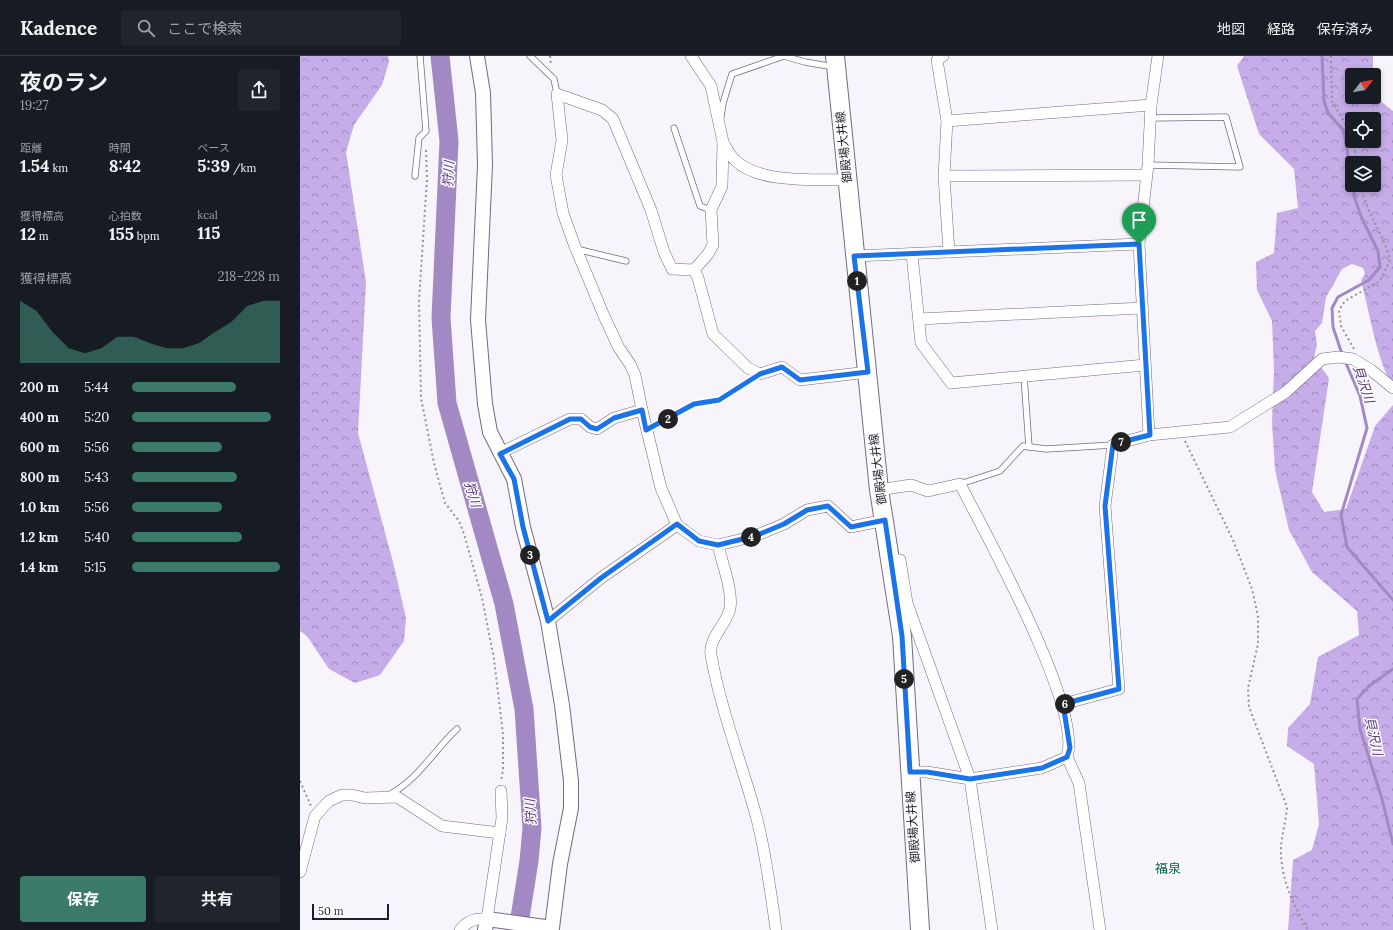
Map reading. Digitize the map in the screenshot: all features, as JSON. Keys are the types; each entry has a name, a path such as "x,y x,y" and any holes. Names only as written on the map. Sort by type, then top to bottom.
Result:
{"main road":[{"name":"御殿場大井線","path":"835,62 879,490 885,520 902,636 920,930"}],"street":[{"path":"460,930 465,924 480,918 486,925 553,929 560,864 571,808 571,787 562,705 548,621 523,527 514,479 490,432 485,404 478,320 485,165 484,93 478,56"},
{"path":"691,56 711,86 723,142 722,186 711,210 713,245 708,254 694,270"},
{"path":"1150,435 1139,244 1147,170 1151,105 1158,56"},
{"path":"939,57 947,121 944,176 949,252"},
{"path":"694,270 672,269 664,252 650,210 613,119 602,110 557,94 562,140 556,175 563,213 576,249 619,348 630,364 635,375 646,430 661,488 677,524 699,541 718,545 755,536 784,524 807,510 828,506 851,527 885,520"},
{"path":"947,121 1151,105"},
{"path":"723,142 734,160 753,172 780,177 848,180"},
{"path":"944,176 1147,170"},
{"path":"854,256 1139,244"},
{"path":"912,254 921,343 951,383 1145,365"},
{"path":"694,270 698,278 713,334 748,368 760,374 782,367 800,380 868,372"},
{"path":"919,319 1142,308"},
{"path":"1063,704 1119,689 1105,506 1113,444 1150,435 1230,427 1286,392 1322,359 1338,357 1355,360 1371,370 1393,388"},
{"path":"500,454 570,419 581,419 590,427 597,429 614,418 642,410"},
{"path":"879,490 911,484 928,491 960,484 1041,647 1063,704 1070,748 1067,757 1080,783 1100,930"},
{"path":"548,621 601,578 677,524"},
{"path":"718,545 731,597 730,609 716,634 710,652 725,714 757,821 766,861 776,930"},
{"path":"890,560 900,560 907,603 970,779 992,930"},
{"path":"910,772 927,772 970,779 1042,768 1067,757"},
{"path":"486,925 500,832 501,786"},
{"path":"300,872 315,816 329,801 342,795 352,795 365,798 386,796 397,797 442,826 500,832"}],"lane":[{"path":"415,176 419,138 426,131 420,56"},
{"path":"530,56 554,79 557,94"},
{"path":"720,127 723,103 732,74 784,56 805,62 835,62"},
{"path":"1147,170 1240,167 1226,117 1150,118"},
{"path":"674,128 700,206 711,210"},
{"path":"576,249 626,261"},
{"path":"646,430 694,404 719,400 760,374"},
{"path":"1024,376 1029,447"},
{"path":"960,484 1000,471 1023,446 1046,449 1113,444"},
{"path":"386,796 412,780 425,766 441,744 457,729"}],"path":[{"path":"1331,56 1332,101 1345,123"},
{"path":"426,131 427,179 419,301 420,398 434,462 445,503 459,521 482,598 494,659 503,734 503,770 501,786"},
{"path":"1355,360 1354,347 1341,326 1339,310 1345,301 1380,281 1390,260 1387,246 1378,231 1362,192"},
{"path":"1181,433 1233,540 1252,589 1258,616 1258,644 1248,688 1249,707 1287,807 1286,824 1281,848 1286,884 1308,930"},
{"path":"300,781 315,816"}],"green space":[{"path":"300,56 388,56 389,62 382,85 354,125 346,152 366,282 358,433 393,562 406,618 404,641 380,675 355,683 329,669 307,636 300,631"},
{"path":"1244,56 1373,56 1373,68 1345,68 1345,104 1381,104 1381,102 1393,111 1393,383 1388,376 1378,351 1361,280 1365,274 1363,268 1352,264 1342,269 1326,297 1322,323 1315,331 1317,345 1314,357 1329,378 1312,492 1324,512 1346,509 1375,426 1393,405 1393,930 1288,930 1293,860 1312,850 1319,824 1314,764 1287,746 1288,728 1310,704 1318,657 1359,635 1357,611 1312,572 1289,530 1275,470 1272,423 1274,370 1272,321 1257,290 1256,262 1274,253 1277,213 1298,208 1294,169 1259,134 1237,66"}],"waterway":[{"name":"狩川","path":"440,56 449,141 441,318 447,403 504,604 524,709 532,828 529,861 518,930"},
{"name":"貝沢川","path":"1322,56 1324,101 1328,113 1344,131 1348,156"},
{"name":"貝沢川","path":"1342,354 1333,327 1332,308 1338,297 1369,280 1380,267 1378,251 1362,219 1354,192"},
{"name":"貝沢川","path":"1345,361 1360,396 1367,428 1341,515 1347,547 1393,600"},
{"name":"貝沢川","path":"1393,669 1369,686 1357,699 1360,729 1382,799 1393,844"}],"district":[{"name":"福泉","path":"1168,868"}],"route":[{"path":"1139,244 1150,435 1113,444 1105,506 1119,689 1063,704 1070,748 1067,757 1042,768 970,779 927,772 910,772 902,636 885,520 851,527 828,506 807,510 784,524 755,536 718,545 699,541 677,524 601,578 548,621 523,527 514,479 500,454 570,419 581,419 590,427 597,429 614,418 642,410 646,430 694,404 719,400 760,374 782,367 800,380 868,372 854,256 1139,244"}]}
